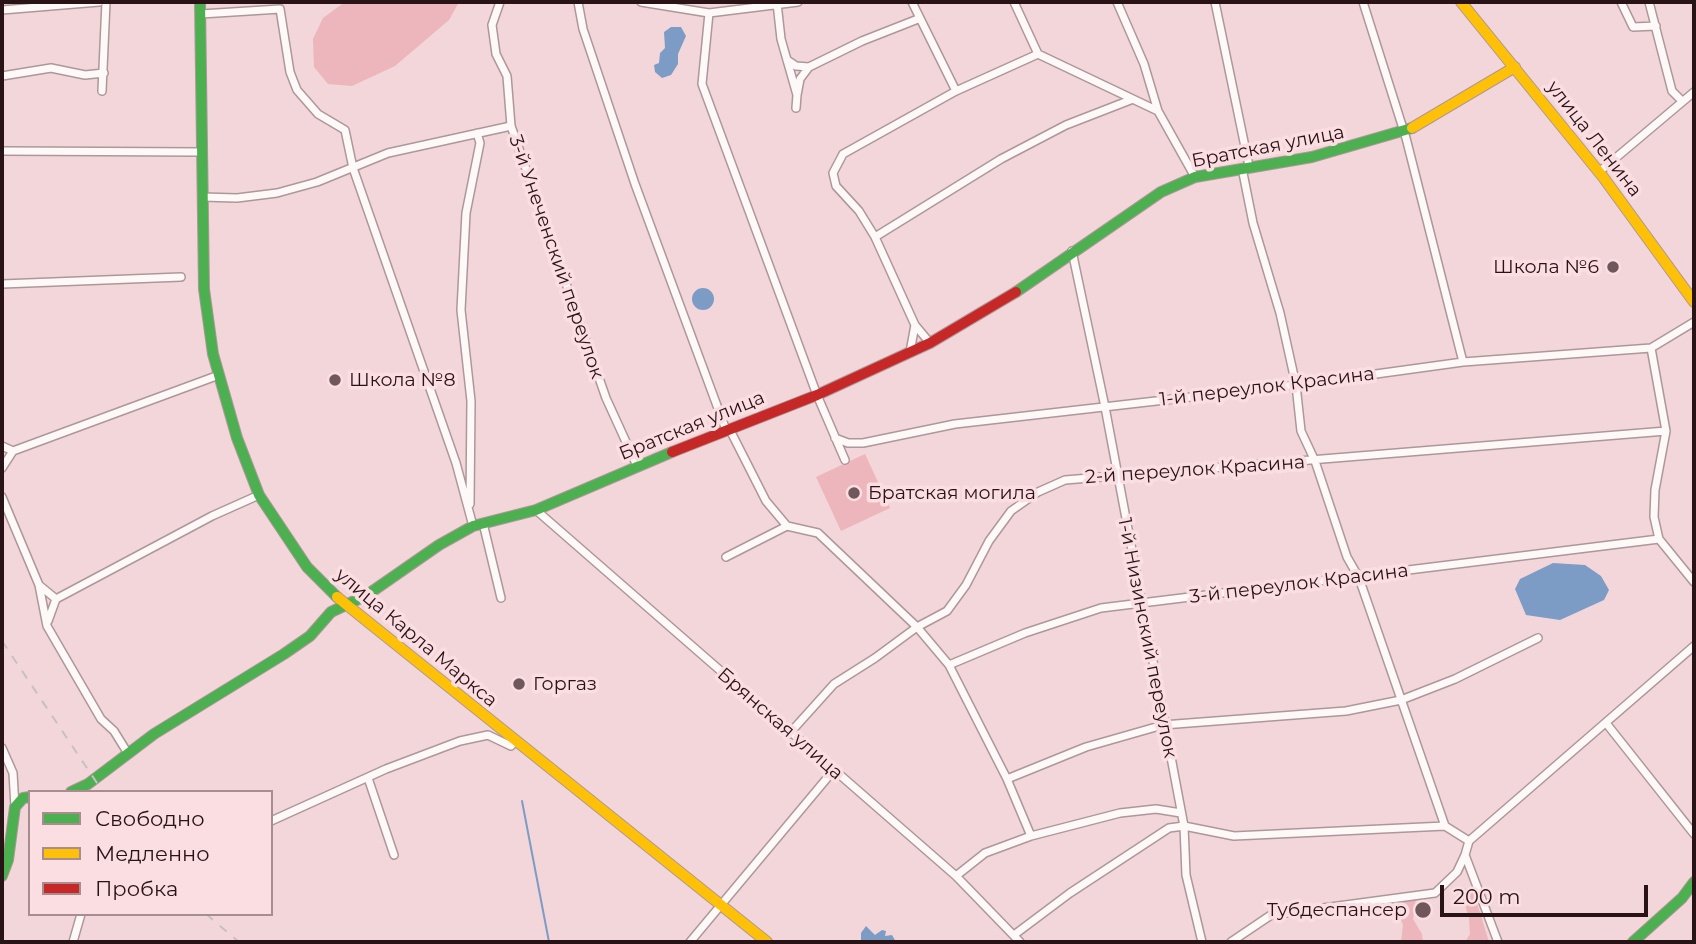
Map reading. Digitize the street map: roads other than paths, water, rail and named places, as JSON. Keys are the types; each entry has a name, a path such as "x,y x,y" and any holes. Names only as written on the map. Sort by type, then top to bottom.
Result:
{"street":[{"path":"2,10 99,2"},
{"path":"102,91 106,2"},
{"name":"улица Карла Маркса","path":"200,2 204,289 219,375 259,495 307,567 345,605 767,942"},
{"name":"3-й Унеченский переулок","path":"500,2 492,25 496,54 507,76 511,126 606,398 637,466"},
{"path":"578,2 583,29 635,184 728,430 766,501 787,526 818,533 917,627 948,665 1007,779 1031,836"},
{"path":"641,2 709,13 798,2"},
{"path":"912,2 918,19 956,91"},
{"path":"1014,2 1038,54 1158,111"},
{"path":"1117,2 1144,64 1158,111 1195,177"},
{"path":"1215,2 1246,167 1253,223 1280,313 1296,385 1301,430 1315,461 1347,557 1359,578 1445,826"},
{"path":"1363,2 1402,133 1463,362"},
{"name":"улица Ленина","path":"1461,2 1599,172 1662,254 1694,302"},
{"path":"1621,2 1633,27 1656,26"},
{"path":"1649,2 1672,90 1682,102"},
{"path":"777,4 787,60 797,95"},
{"path":"201,14 280,9 290,72 297,90 318,114 345,130 352,168 413,335 470,515 478,525 501,598"},
{"path":"709,13 702,84 817,395 845,460"},
{"path":"796,108 800,79 809,67 862,41 918,19"},
{"path":"930,343 915,326 875,237 859,211 836,186 833,173 843,154 956,91 1038,54"},
{"path":"787,60 796,66 809,67"},
{"name":"Братская улица","path":"75,790 88,784 127,752 310,636 331,612 368,595 439,545 478,525 536,510 637,466 817,395 930,343 1001,303 1072,251 1161,192 1195,177 1312,157 1402,133 1448,109 1515,67"},
{"path":"2,76 51,68 85,75 104,73"},
{"path":"1599,172 1694,92"},
{"path":"875,237 1001,159 1055,131 1133,99"},
{"path":"202,197 237,198 277,193 388,153 511,126"},
{"path":"470,515 471,401 461,310 466,213 480,143 477,133"},
{"path":"2,151 201,152"},
{"name":"1-й Низинский переулок","path":"1072,251 1105,407 1184,826 1186,875 1202,942"},
{"path":"2,284 181,277"},
{"name":"1-й переулок Красина","path":"835,438 848,443 863,443 955,424 1296,385 1463,362 1651,348 1694,322"},
{"path":"909,352 915,326"},
{"path":"1651,348 1666,431 1655,490 1654,517 1659,539 1694,582"},
{"path":"2,468 13,452 219,375"},
{"name":"2-й переулок Красина","path":"789,734 834,684 917,627 947,611 966,585 989,541 1011,511 1038,492 1065,480 1116,473 1315,461 1666,431"},
{"path":"2,446 13,452"},
{"path":"47,625 49,611 56,599 212,516 259,495"},
{"path":"2,497 39,585 47,625 90,702 127,752"},
{"name":"Брянская улица","path":"536,510 789,734 956,876 1020,942"},
{"path":"726,557 787,526"},
{"name":"3-й переулок Красина","path":"948,665 1024,633 1101,608 1659,539"},
{"path":"39,585 56,599"},
{"path":"1007,779 1086,747 1163,725 1346,711 1401,701 1455,680 1538,638"},
{"path":"1231,942 1271,915 1435,893 1457,872 1469,841 1694,646"},
{"path":"1606,723 1694,834"},
{"path":"273,820 460,741 488,735 511,746 515,741"},
{"path":"2,748 13,773 15,807 8,860 2,876"},
{"path":"690,942 833,771"},
{"path":"368,778 394,855"},
{"path":"15,807 23,798 28,797"},
{"path":"956,876 985,853 1031,836 1120,813 1156,809 1181,813"},
{"path":"1014,935 1125,855 1169,828 1184,826 1234,836 1445,826 1469,841"},
{"path":"1465,855 1498,942"},
{"path":"1633,942 1682,898 1694,882"},
{"path":"73,942 80,916"}],"water":[{"path":"671,27 681,27 686,36 678,54 678,64 671,75 662,78 655,72 654,65 659,63 660,53 665,48 664,32"},
{"path":"699,288 707,288 714,295 714,303 707,310 699,310 692,303 692,295"},
{"path":"1553,563 1585,565 1601,576 1609,590 1604,600 1560,620 1526,615 1515,589 1520,579"},
{"path":"866,926 875,935 882,930 886,931 885,936 892,935 896,942 861,942 861,933"}],"waterway":[{"path":"522,801 549,942"}],"railway":[{"path":"2,641 102,790"},
{"path":"208,916 239,942"}],"place":[{"name":"Школа №6","path":"1613,267"},
{"name":"Школа №8","path":"335,380"},
{"name":"Братская могила","path":"854,493"},
{"name":"Горгаз","path":"519,684"},
{"name":"Тубдеспансер","path":"1423,910"}]}
